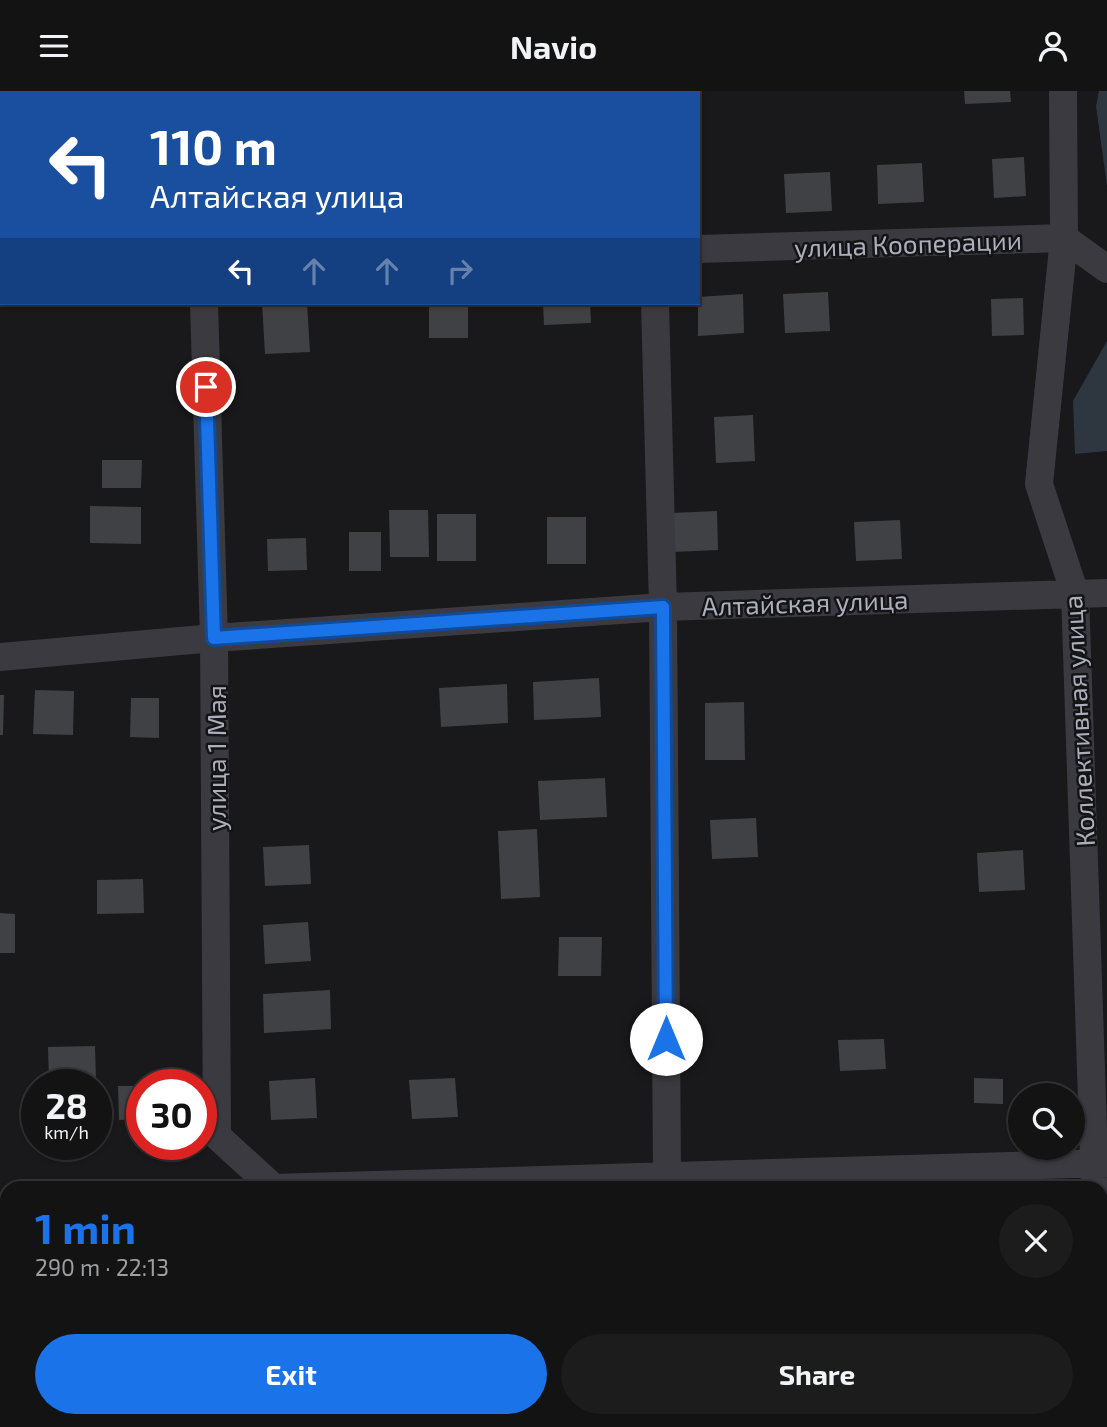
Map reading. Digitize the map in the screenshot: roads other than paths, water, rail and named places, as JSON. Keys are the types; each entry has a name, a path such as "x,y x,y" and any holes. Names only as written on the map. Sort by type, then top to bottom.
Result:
{"street":[{"name":"Коллективная улица","path":"1063,91 1064,238 1040,484 1075,594 1100,1171"},
{"name":"улица Кооперации","path":"700,249 1064,238"},
{"path":"1064,238 1107,269"},
{"name":"улица 1 Мая","path":"204,305 214,638 218,1136 266,1181"},
{"path":"656,305 674,1181 1100,1171"},
{"name":"Алтайская улица","path":"0,657 214,638 663,607 1107,593"}]}
